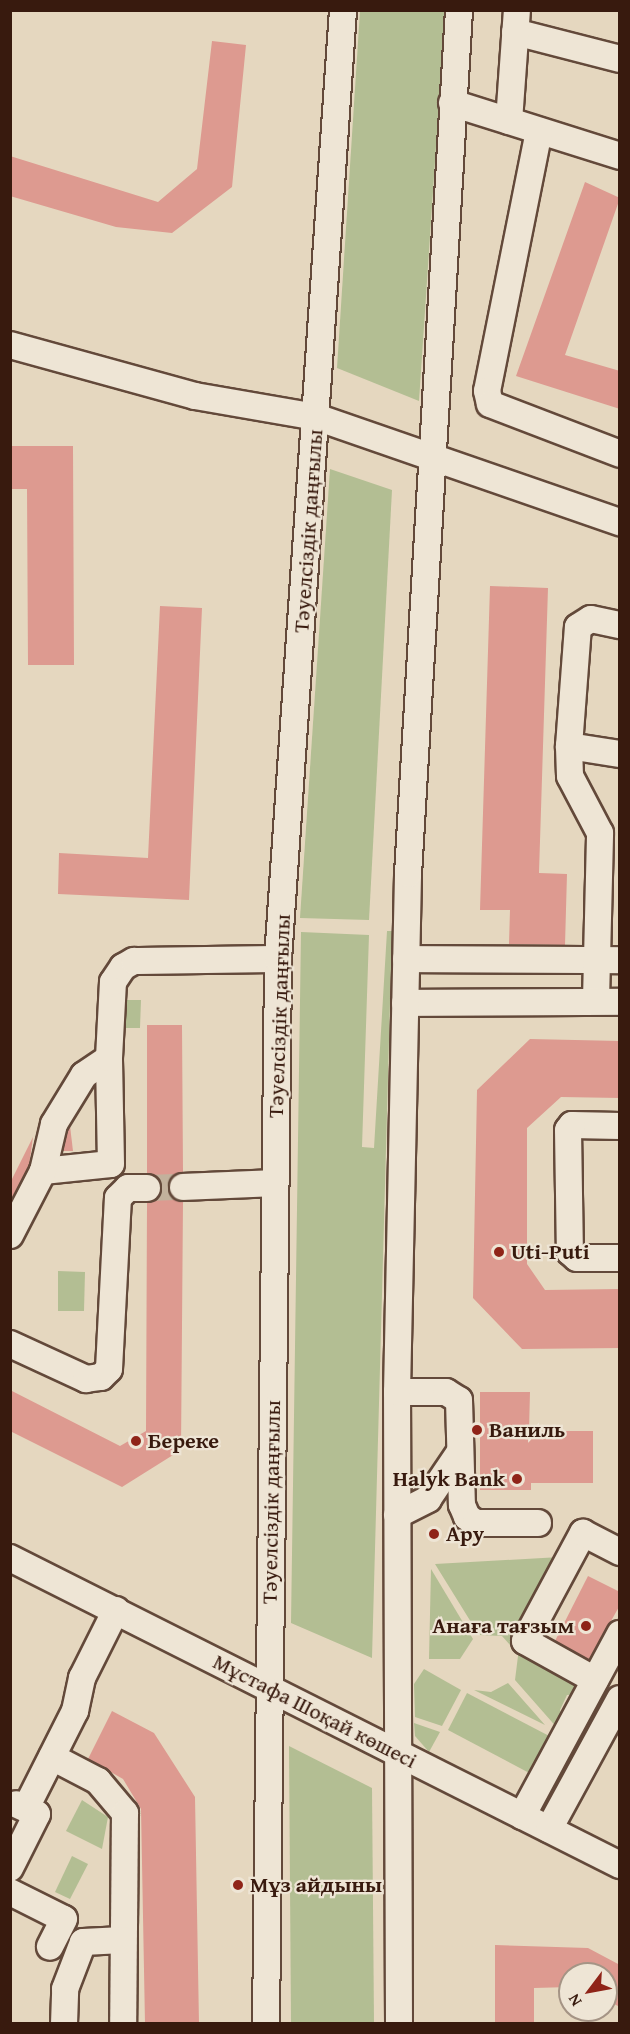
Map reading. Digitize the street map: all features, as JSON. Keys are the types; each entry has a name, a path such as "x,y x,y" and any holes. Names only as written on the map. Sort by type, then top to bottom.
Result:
{"street":[{"name":"Тәуелсіздік даңғылы","path":"266,2024 278,959 342,10"},
{"path":"399,2024 396,1752 397,1392 406,959 459,10"},
{"path":"509,121 516,21 620,59"},
{"path":"452,104 620,156"},
{"path":"539,131 487,391 490,404 620,454"},
{"path":"10,345 195,396 316,417 620,522"},
{"path":"405,1004 608,1001 608,960 600,833 570,776 569,746 578,627 591,619 620,625"},
{"path":"569,746 620,754"},
{"path":"43,1171 111,1164 109,1058 113,982 123,967 134,961 278,959"},
{"path":"406,959 608,960"},
{"path":"10,1235 43,1171 54,1124 84,1075 109,1058"},
{"path":"620,1126 572,1125 568,1130 570,1252 577,1258 620,1258"},
{"path":"183,1187 275,1183"},
{"path":"10,1344 86,1379 101,1377 109,1369 118,1198 128,1188 147,1188"},
{"path":"397,1392 455,1394 467,1517 476,1523 538,1523"},
{"path":"397,1515 428,1499 459,1453"},
{"path":"595,1680 525,1641 583,1533 620,1552"},
{"name":"Мұстафа Шоқай көшесі","path":"10,1558 620,1865"},
{"path":"10,1868 38,1814 18,1805 52,1757 75,1711 82,1678 116,1610"},
{"path":"522,1816 620,1634"},
{"path":"549,1829 620,1700"},
{"path":"52,1757 98,1781 126,1813 123,2024"},
{"path":"10,1892 64,1919 50,1947"},
{"path":"64,2024 65,1989 83,1942 123,1940"}],"green space":[{"path":"360,11 445,11 419,401 337,368"},
{"path":"330,469 392,490 369,920 300,918"},
{"path":"387,931 392,931 372,1658 291,1623 301,932 369,935 362,1147 374,1148"},
{"path":"122,1000 141,1000 140,1028 122,1028"},
{"path":"58,1271 85,1272 84,1311 58,1311"},
{"path":"560,1557 510,1645 502,1636 479,1635 435,1564"},
{"path":"431,1569 473,1639 460,1659 429,1659"},
{"path":"519,1648 581,1687 578,1694 567,1695 560,1710 565,1720 559,1730 515,1680"},
{"path":"424,1669 461,1690 442,1726 415,1717 414,1684"},
{"path":"508,1683 545,1725 474,1690 491,1692"},
{"path":"467,1693 555,1739 535,1776 448,1730"},
{"path":"414,1723 440,1732 429,1752 415,1736"},
{"path":"289,1746 372,1788 374,2023 291,2023"},
{"path":"82,1800 108,1817 102,1849 66,1831"},
{"path":"72,1856 88,1864 70,1899 55,1892"}],"building":[{"path":"212,41 246,45 232,187 172,233 116,227 10,196 10,156 158,202 197,169"},
{"path":"585,182 620,198 565,355 620,371 620,409 516,376"},
{"path":"10,446 73,446 74,665 28,665 27,489 10,489"},
{"path":"490,586 548,588 539,873 567,874 565,945 509,944 510,910 480,910"},
{"path":"160,606 202,608 189,900 58,894 59,853 148,858"},
{"path":"147,1025 182,1025 183,1172 174,1175 168,1187 171,1196 183,1202 181,1450 122,1487 10,1431 10,1390 120,1446 146,1431 147,1203 155,1201 162,1189 160,1180 147,1173"},
{"path":"530,1039 620,1041 620,1098 561,1097 527,1128 527,1264 545,1290 620,1289 620,1348 522,1349 473,1298 477,1090"},
{"path":"70,1126 73,1151 63,1151 68,1130"},
{"path":"33,1137 29,1166 10,1201 10,1183"},
{"path":"480,1392 530,1392 529,1431 593,1431 593,1483 531,1483 531,1490 480,1490"},
{"name":"Анаға тағзым","path":"588,1576 620,1592 620,1605 589,1660 555,1641"},
{"path":"112,1711 154,1733 195,1797 199,2024 145,2024 141,1809 123,1779 88,1759"},
{"path":"495,1945 588,1948 614,1962 558,1962 558,1987 534,1988 534,2024 495,2024"},
{"path":"618,1964 620,1965 620,2007 618,2006"}],"tunnel":[{"path":"147,1188 183,1187"}],"place":[{"name":"Uti-Puti","path":"499,1252"},
{"name":"Ваниль","path":"477,1430"},
{"name":"Береке","path":"136,1441"},
{"name":"Halyk Bank","path":"517,1479"},
{"name":"Ару","path":"434,1534"},
{"name":"Анаға тағзым","path":"586,1626"},
{"name":"Мұз айдыны","path":"238,1885"}]}
